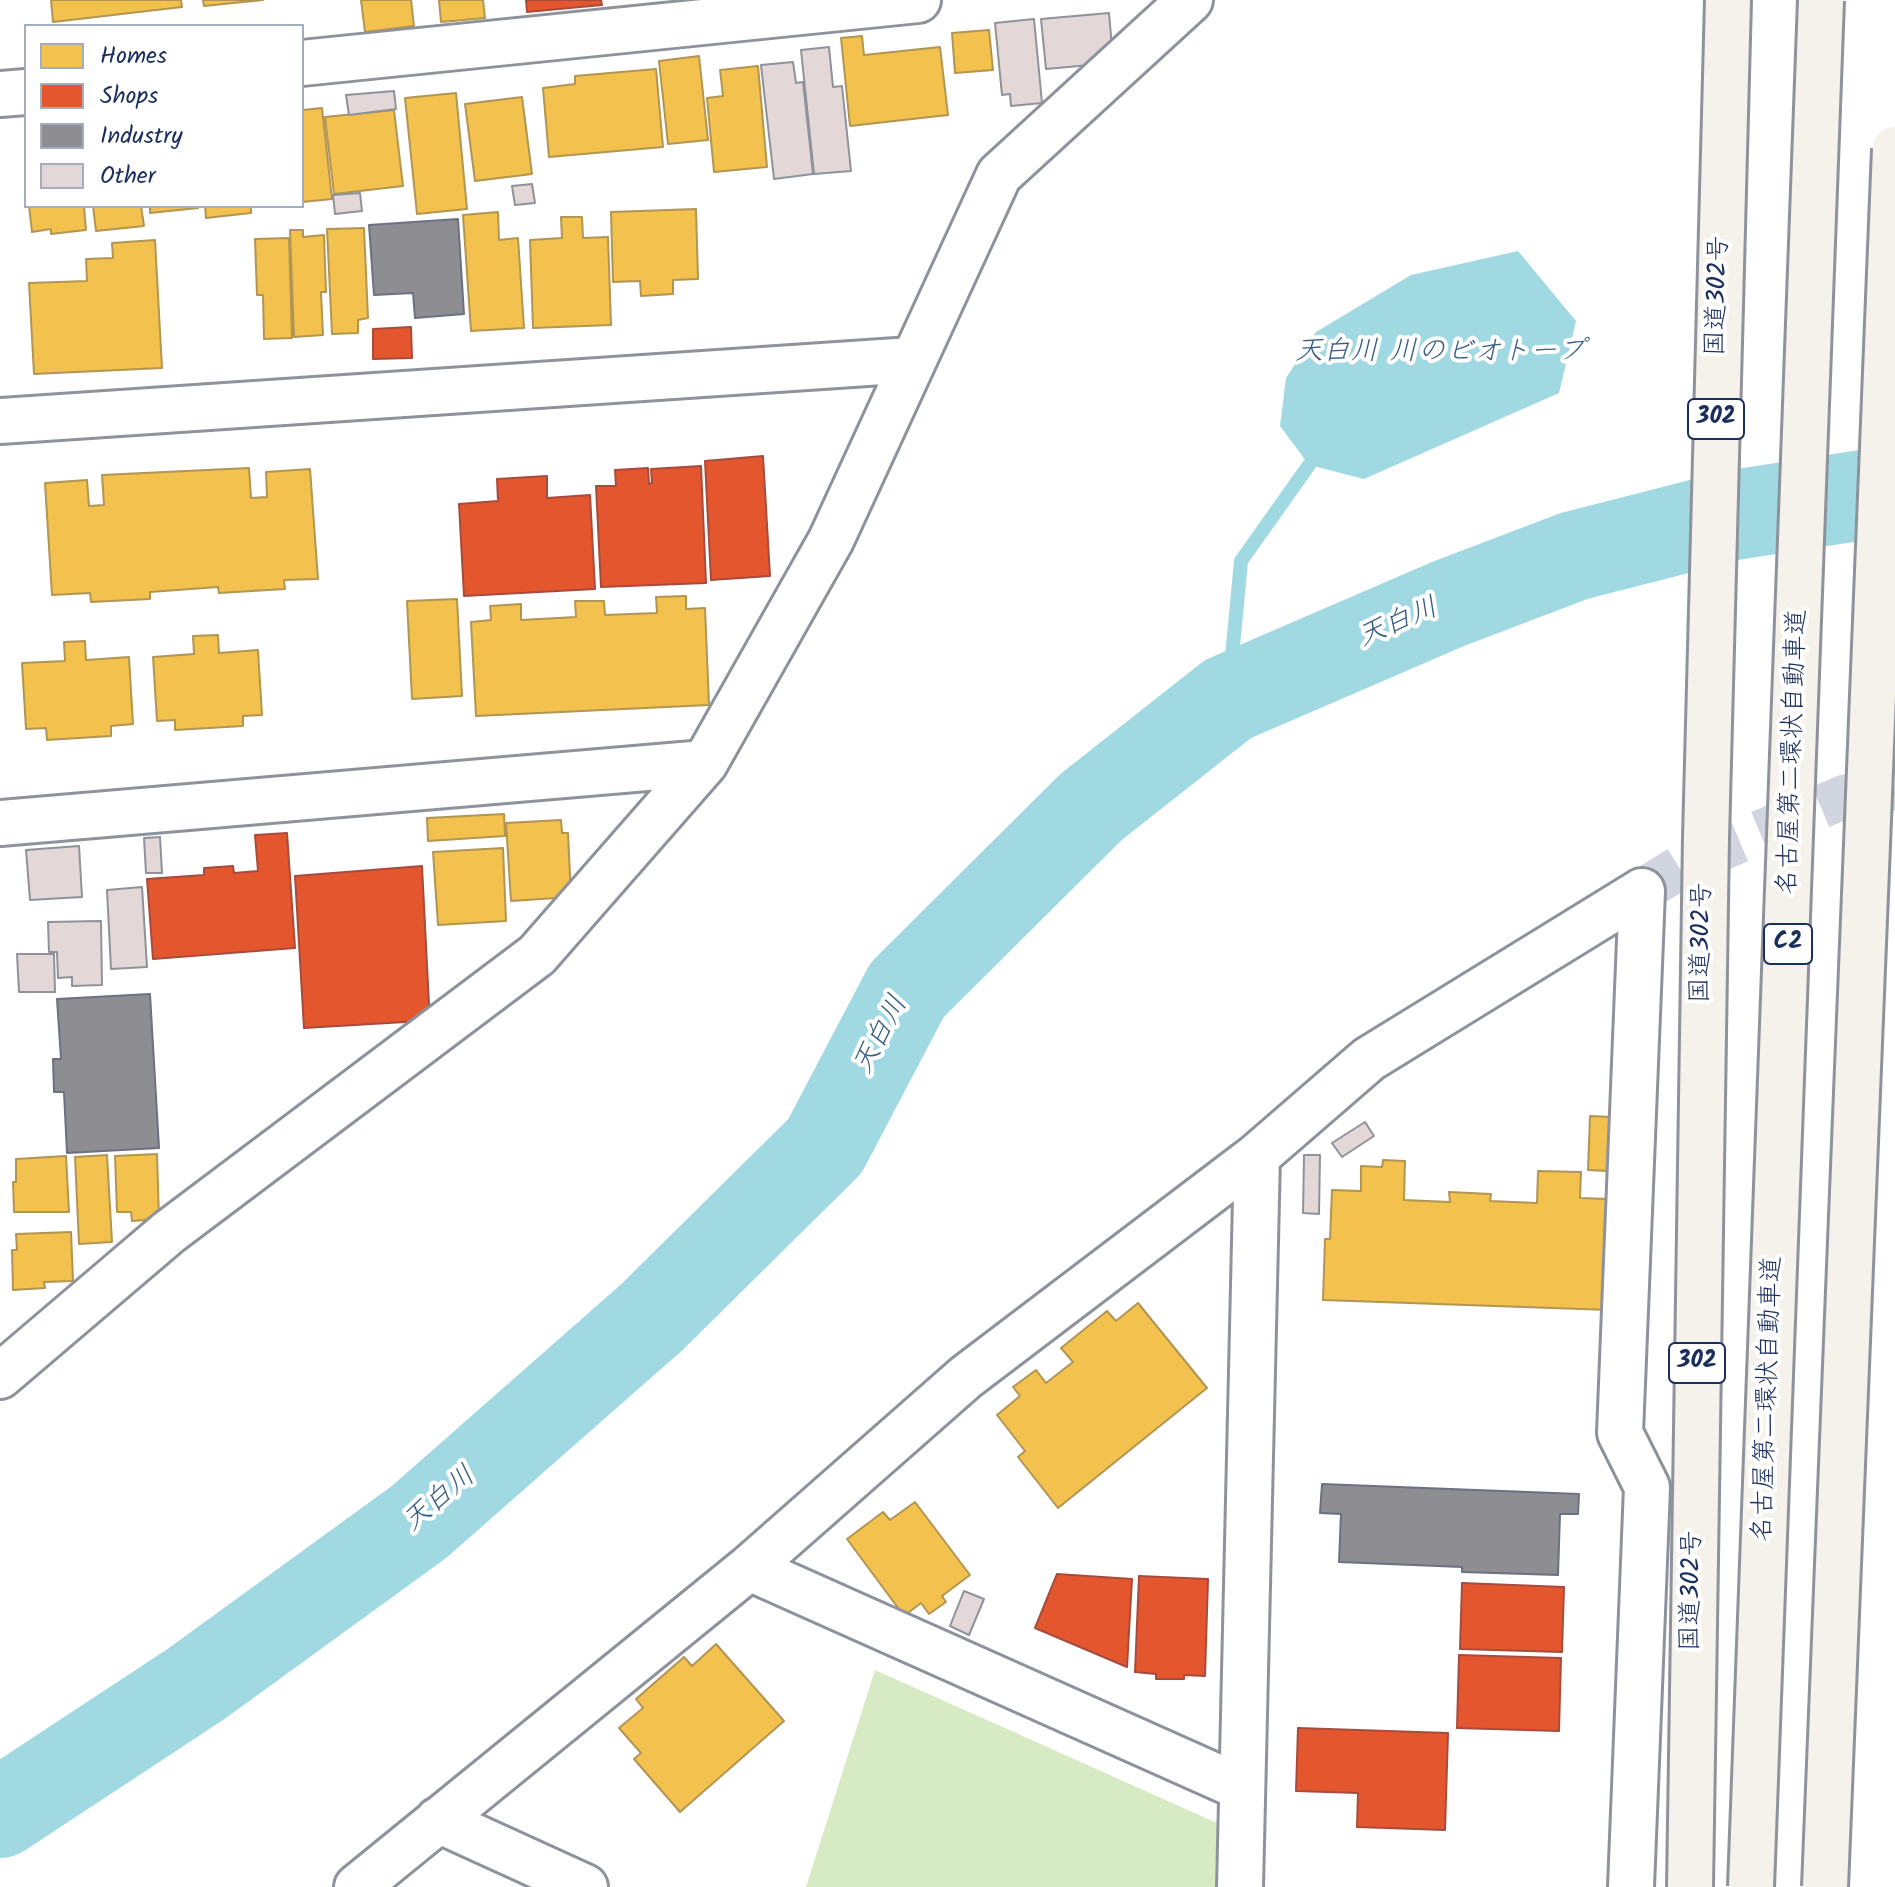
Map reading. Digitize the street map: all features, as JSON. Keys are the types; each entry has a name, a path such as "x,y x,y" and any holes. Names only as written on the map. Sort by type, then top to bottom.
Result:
{"highway":[{"name":"国道302号","path":"1690,1887 1706,838 1728,0"},
{"name":"名古屋第二環状自動車道","path":"1751,1887 1821,0"},
{"path":"1825,1887 1895,149"}],"street":[{"path":"304,63 918,0"},
{"path":"0,1376 169,1232 537,955 705,763 831,540 999,175 1190,0"},
{"path":"0,94 24,92"},
{"path":"0,421 912,360"},
{"path":"0,823 705,763"},
{"path":"357,1887 749,1568 966,1377 1257,1156 1369,1059 1642,891 1620,1433 1647,1487 1631,1887"},
{"path":"1240,1887 1257,1156"},
{"path":"749,1568 1242,1788"},
{"path":"438,1820 585,1887"}],"green space":[{"path":"875,1670 1217,1823 1215,1887 806,1887"}],"water":[{"name":"天白川 川のビオトープ","path":"1518,251 1576,321 1559,393 1364,479 1309,465 1280,426 1286,378 1316,332 1411,275"}],"building: Homes":[{"path":"51,0 181,0 182,7 53,22"},
{"path":"203,0 263,0 204,6"},
{"path":"361,0 411,0 414,26 365,32"},
{"path":"439,0 483,0 485,18 441,22"},
{"path":"989,30 993,70 955,73 952,33"},
{"path":"862,36 864,55 940,47 948,115 850,126 841,38"},
{"path":"699,56 708,140 668,144 659,61"},
{"path":"758,66 767,167 714,172 707,98 723,96 720,70"},
{"path":"656,69 663,147 549,157 543,88 575,84 575,76"},
{"path":"456,93 467,209 417,214 405,98"},
{"path":"522,97 532,174 475,181 465,104"},
{"path":"322,108 332,199 304,202 304,110"},
{"path":"394,110 403,186 334,194 325,117"},
{"path":"29,208 84,208 86,230 51,234 51,229 32,232"},
{"path":"93,208 141,208 144,226 96,231"},
{"path":"150,208 198,208 150,213"},
{"path":"205,208 251,208 251,213 206,218"},
{"path":"696,209 698,279 673,280 673,294 641,296 640,281 613,282 611,212"},
{"path":"498,212 499,240 518,238 524,328 471,331 463,215"},
{"path":"561,217 582,217 583,238 608,237 611,325 533,328 530,240 562,238"},
{"path":"364,228 368,318 358,320 358,333 332,334 327,229"},
{"path":"290,230 303,230 303,237 324,235 326,292 321,292 323,335 294,337"},
{"path":"289,238 292,338 264,339 263,295 257,295 255,239"},
{"path":"155,240 162,368 34,374 29,283 87,281 86,259 113,258 112,243"},
{"path":"249,468 251,498 267,497 266,472 310,469 318,579 284,580 285,589 219,593 218,587 150,592 150,599 91,602 90,593 52,595 45,483 87,480 89,506 104,505 102,475"},
{"path":"686,596 686,609 705,608 709,705 476,716 471,622 491,620 490,606 521,604 521,620 576,617 575,601 604,601 605,615 657,613 656,597"},
{"path":"457,599 462,696 412,699 407,601"},
{"path":"218,635 219,653 258,650 262,715 243,716 243,726 175,730 175,720 157,721 153,657 194,654 193,636"},
{"path":"85,641 86,660 129,657 133,724 111,726 111,736 47,740 46,728 26,729 22,663 65,661 64,642"},
{"path":"504,814 505,836 428,841 427,818"},
{"path":"561,820 562,833 568,833 571,897 511,901 506,823"},
{"path":"503,848 506,921 438,925 433,852"},
{"path":"1590,1116 1611,1117 1608,1171 1588,1170"},
{"path":"157,1154 159,1219 132,1221 131,1212 117,1212 115,1156"},
{"path":"107,1155 112,1242 79,1244 75,1157"},
{"path":"66,1156 69,1212 14,1212 16,1159"},
{"path":"1383,1160 1405,1161 1404,1200 1450,1202 1449,1192 1491,1194 1490,1201 1537,1203 1538,1171 1581,1172 1580,1198 1608,1199 1609,1310 1323,1300 1325,1239 1330,1239 1332,1190 1361,1191 1361,1166 1382,1167"},
{"path":"71,1232 73,1281 44,1282 45,1288 13,1290 12,1250 17,1250 16,1234"},
{"path":"1138,1303 1207,1388 1058,1508 1018,1457 1025,1451 997,1415 1020,1396 1013,1387 1036,1370 1046,1383 1073,1362 1061,1348 1107,1311 1116,1321"},
{"path":"915,1502 970,1575 942,1596 946,1602 929,1614 921,1603 904,1616 847,1539 883,1512 890,1520"},
{"path":"716,1644 784,1721 680,1812 634,1759 641,1753 619,1728 643,1708 636,1699 684,1657 692,1666"}],"building: Shops":[{"path":"526,0 601,0 602,5 527,12"},
{"path":"411,327 412,358 373,359 373,329"},
{"path":"763,456 770,576 711,580 705,461"},
{"path":"701,466 706,583 601,587 596,486 616,486 615,470 648,468 649,484 652,483 651,469"},
{"path":"547,476 547,498 590,495 595,589 464,596 459,504 498,501 497,479"},
{"path":"287,833 295,948 153,959 147,879 204,875 204,868 233,866 234,873 258,871 255,835"},
{"path":"422,866 429,1005 422,1021 304,1028 295,876"},
{"path":"1057,1574 1132,1579 1127,1667 1035,1628"},
{"path":"1139,1576 1208,1579 1205,1676 1156,1679 1156,1674 1135,1672"},
{"path":"1462,1583 1564,1587 1562,1652 1460,1649"},
{"path":"1459,1655 1561,1658 1559,1731 1457,1728"},
{"path":"1298,1728 1448,1733 1445,1830 1357,1827 1358,1793 1296,1791"}],"building: Industry":[{"path":"458,219 464,314 415,318 413,293 374,295 369,225"},
{"path":"150,994 159,1148 67,1153 64,1092 54,1092 53,1059 61,1059 57,999"},
{"path":"1322,1484 1579,1494 1578,1514 1560,1514 1558,1575 1462,1572 1462,1567 1339,1562 1341,1514 1320,1513"}],"building: Other":[{"path":"1109,13 1112,47 1090,65 1046,69 1041,19"},
{"path":"1034,19 1042,103 1011,106 1010,94 1002,95 995,23"},
{"path":"829,47 833,87 842,86 851,171 814,174 801,50"},
{"path":"793,62 796,83 803,82 813,174 774,179 761,65"},
{"path":"394,91 396,109 349,115 346,95"},
{"path":"532,184 535,203 515,205 512,186"},
{"path":"360,193 362,211 335,214 333,195"},
{"path":"160,837 162,873 146,873 144,838"},
{"path":"79,846 82,897 30,900 26,850"},
{"path":"142,887 147,967 111,969 107,890"},
{"path":"101,921 102,985 72,986 72,977 58,978 57,952 49,952 48,922"},
{"path":"17,954 54,954 55,992 19,992"},
{"path":"1365,1122 1374,1136 1342,1157 1332,1143"},
{"path":"1304,1155 1320,1155 1319,1214 1303,1213"},
{"path":"964,1591 984,1599 969,1635 950,1626"}],"waterway":[{"path":"1228,699 1241,561 1309,465"},
{"name":"天白川","path":"0,1813 196,1684 419,1522 652,1317 825,1146 907,990 1091,807 1228,699 1448,604 1574,556 1734,515 1895,490"}],"tunnel":[{"path":"1642,891 1687,863 1844,797 1895,788"}]}
